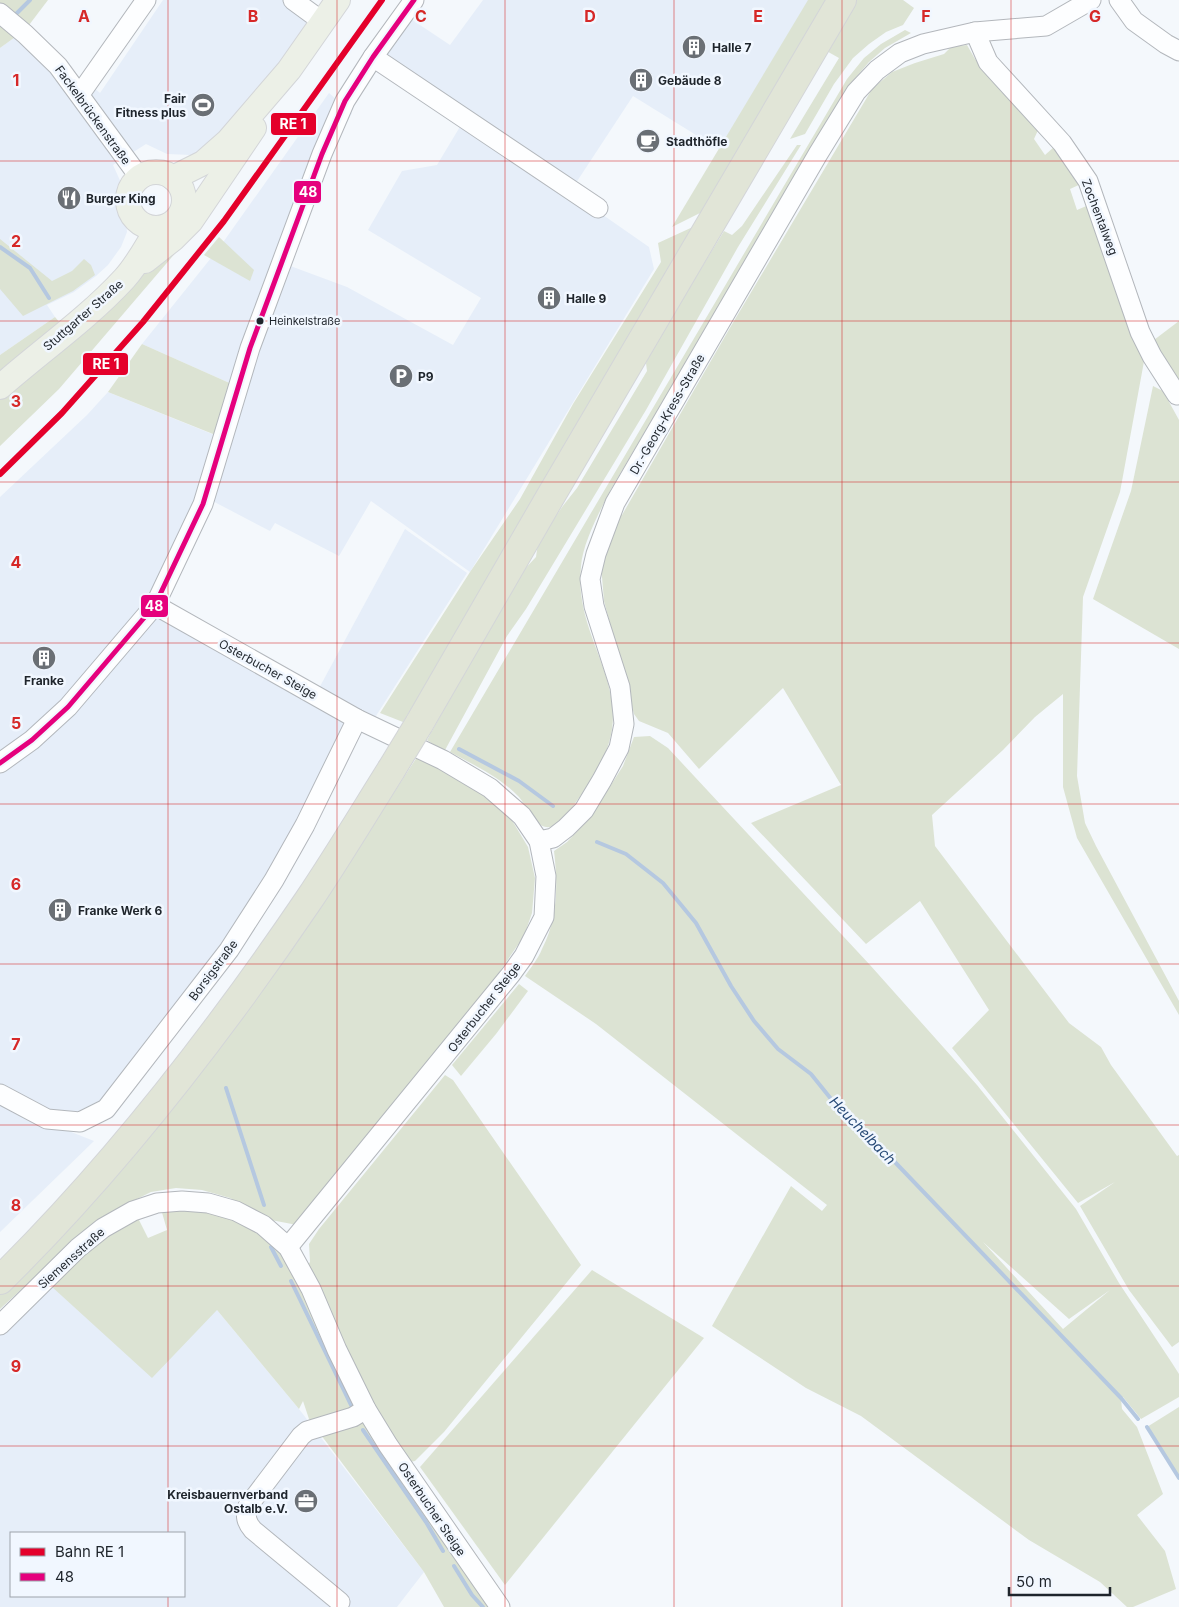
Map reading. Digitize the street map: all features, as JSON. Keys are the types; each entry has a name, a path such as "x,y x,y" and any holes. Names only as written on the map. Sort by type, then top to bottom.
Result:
{"highway":[{"path":"0,1280 56,1223 160,1101 258,972 308,900 392,770 842,0"},
{"path":"0,1260 96,1177"}],"main road":[{"name":"Stuttgarter Straße","path":"18,371 106,279 150,226 166,226 174,222 183,208 184,199 220,167 267,108 289,70 338,0"},
{"name":"Stuttgarter Straße","path":"173,178 189,171 213,156 289,70"},
{"path":"125,279 191,221 232,163 267,108"},
{"path":"150,226 134,218 128,201 129,192 133,184 140,178 156,172 165,174 179,184 184,199"},
{"name":"Stuttgarter Straße","path":"0,387 125,279 140,258 150,226"}],"street":[{"path":"80,94 146,0"},
{"path":"293,0 323,22"},
{"path":"0,763 32,740 68,707 155,605 203,504 250,348 322,154 345,101 373,57 414,0"},
{"name":"Dr.-Georg-Kress-Straße","path":"538,841 553,838 584,810 619,748 624,724 620,687 594,606 590,579 596,554 615,503 813,162 856,92 878,70 900,53 923,44 975,32 1046,26 1091,0"},
{"path":"1119,0 1134,20 1166,44 1179,51"},
{"name":"Fackelbrückenstraße","path":"0,13 58,66 140,178"},
{"name":"Zochentalweg","path":"975,32 988,62 1062,143 1088,181 1140,332 1176,395 1179,394"},
{"path":"373,57 598,208"},
{"name":"Osterbucher Steige","path":"155,605 356,719 443,760 490,788 522,816 538,841 546,876 544,917 524,956 442,1060 288,1247 311,1289 337,1350 366,1409 388,1445 500,1607"},
{"name":"Borsigstraße","path":"0,1094 47,1119 80,1122 106,1109 229,950 269,888 306,825 356,719"},
{"name":"Siemensstraße","path":"0,1325 78,1248 103,1228 133,1211 157,1202 208,1203 236,1211 263,1225 288,1247"},
{"path":"340,1602 253,1530 245,1514 248,1506 300,1436 307,1431 353,1417 366,1409"}],"shaded area":[{"path":"163,0 284,0 313,20 218,143 205,152 191,155 167,154 146,144 113,165 123,187 121,209 127,232 121,247 108,265 96,276 74,292 47,305 55,317 0,355 0,48 18,35 82,87 87,82 100,93"},
{"path":"483,0 812,0 725,153 633,96 570,192 649,247 654,269 470,572 371,501 339,556 275,523 270,531 203,496 151,606 348,725 234,945 103,1105 80,1117 49,1115 0,1088 0,497 87,415 108,392 217,436 234,385 142,344 219,248 329,93 352,113 316,182 285,264 347,287 453,345 481,298 368,230 402,171 437,165 467,115 381,55 408,17 450,45"},
{"path":"405,529 467,573 374,719 317,692"},
{"path":"0,1099 46,1122 94,1141 0,1232"},
{"path":"38,1275 217,1310 299,1409 424,1572 397,1607 0,1607 0,1311"}],"green space":[{"path":"0,0 48,0 26,29 0,9"},
{"path":"808,0 829,0 704,211 672,227"},
{"path":"857,0 903,0 914,8 903,25 886,32 853,58 834,84 805,134 790,139 839,58 823,49"},
{"path":"0,20 18,35 0,48"},
{"path":"905,30 911,33 885,48 869,62 851,83 611,489 597,517 582,557 581,588 582,600 591,635 609,686 613,721 610,739 596,772 567,814 555,825 550,827 542,826 534,819 519,797 504,783 450,752 847,79 864,58 881,44"},
{"path":"967,45 975,59 1039,128 1034,139 1045,155 1054,147 1081,184 1070,189 1077,210 1091,204 1133,339 1145,356 1120,492 1083,597 1077,776 1085,823 1179,1001 1179,1015 1077,838 1063,787 1063,694 1035,717 1003,750 932,815 935,846 1069,1023 1101,1047 1111,1065 1177,1156 1179,1155 1179,1342 1172,1347 1129,1290 1080,1206 1115,1182 1078,1203 952,1048 989,1010 920,901 866,944 751,823 841,785 783,688 699,769 668,733 639,721 634,714 604,601 601,565 620,515 622,515 731,326 872,89 892,72 944,54 951,47"},
{"path":"797,145 801,145 738,247 646,410 526,609 507,636 444,752 427,740 520,574 536,557 538,543 577,488 647,371 648,355 724,231 732,235 742,226"},
{"path":"201,223 59,389 0,446 0,355 55,317 72,337 164,253"},
{"path":"695,226 492,576 403,722 380,713 470,572 520,499 573,404 661,262 658,243"},
{"path":"219,237 254,270 250,281 204,255"},
{"path":"0,239 52,281 72,271 84,259 91,265 95,275 73,291 23,316 0,289"},
{"path":"1179,321 1179,392 1150,343"},
{"path":"142,344 234,385 218,436 108,392"},
{"path":"1153,386 1163,391 1179,420 1179,649 1093,599 1131,491"},
{"path":"650,736 668,748 870,965 977,1085 1076,1209 1119,1283 1179,1374 1179,1397 1141,1419 1123,1397 1121,1399 1122,1409 1137,1427 1163,1494 1137,1515 1165,1551 1176,1589 1133,1607 1127,1607 1100,1582 1029,1540 861,1416 806,1388 712,1326 791,1186 822,1211 827,1205 596,1024 525,976 540,953 554,913 556,876 554,851 567,842 590,818 623,766 634,737","holes":["983,1242 1069,1319 1110,1290 1063,1329"]},
{"path":"417,757 486,794 510,817 528,847 535,878 532,913 524,936 487,990 297,1225 271,1220 230,1198 202,1190 176,1188 151,1192 129,1203 74,1241 0,1309 0,1294 101,1191 318,910"},
{"path":"519,984 528,991 461,1076 452,1065"},
{"path":"445,1075 453,1080 581,1265 444,1432 415,1461 410,1462 377,1410 355,1369 308,1265 310,1262 309,1244 319,1229"},
{"path":"161,1209 192,1209 221,1213 259,1230 279,1248 490,1607 444,1607 424,1572 309,1419 303,1401 299,1409 217,1310 152,1378 51,1286 89,1249 112,1232 138,1218 148,1238 167,1230"},
{"path":"592,1270 704,1338 505,1585 420,1467"},
{"path":"1179,1407 1179,1478 1147,1427"}],"waterway":[{"path":"14,16 30,0"},
{"name":"Heuchelbach","path":"0,247 30,268 49,298"},
{"name":"Heuchelbach","path":"459,749 519,781 553,806"},
{"name":"Heuchelbach","path":"597,842 626,854 663,883 696,923 731,986 754,1021 778,1049 811,1074 844,1115 868,1134 1121,1398 1138,1419"},
{"path":"226,1088 264,1205"},
{"path":"271,1247 281,1266"},
{"path":"291,1281 351,1405"},
{"name":"Heuchelbach","path":"1147,1427 1179,1478"},
{"path":"363,1430 426,1522 443,1551"},
{"path":"454,1566 472,1595 483,1607"}],"transit line":[{"path":"0,474 62,413 143,322 224,221 382,0"},
{"name":"48","path":"0,763 32,740 68,707 155,605 203,504 250,348 322,154 345,101 373,57 414,0"}],"place":[{"name":"Halle 7","path":"694,47"},
{"name":"Gebäude 8","path":"641,80"},
{"name":"Fair Fitness plus","path":"203,105"},
{"name":"Stadthöfle","path":"648,141"},
{"name":"Burger King","path":"69,198"},
{"name":"Halle 9","path":"549,298"},
{"name":"Heinkelstraße","path":"260,321"},
{"name":"P9","path":"401,376"},
{"name":"Franke","path":"44,658"},
{"name":"Franke Werk 6","path":"60,910"},
{"name":"Kreisbauernverband Ostalb e.V.","path":"306,1501"}]}
